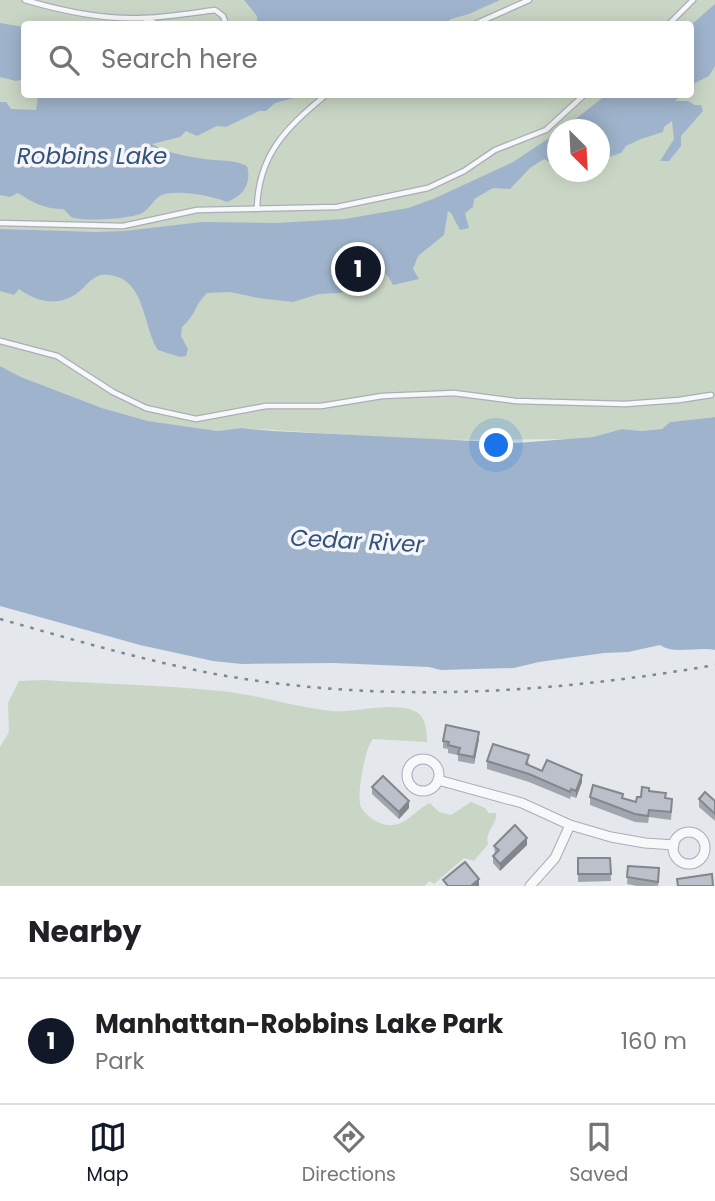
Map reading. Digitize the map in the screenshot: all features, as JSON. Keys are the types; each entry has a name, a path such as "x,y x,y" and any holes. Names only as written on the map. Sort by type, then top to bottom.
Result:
{"street":[{"path":"438,780 522,803 570,825 611,837 645,844 674,845"},
{"path":"530,886 555,858 570,825"}],"lane":[{"path":"25,0 106,16 142,18 215,10 225,21"},
{"path":"482,21 529,0"},
{"path":"672,21 693,0"},
{"path":"142,18 150,21"},
{"path":"257,209 258,185 269,157 296,120 322,98"},
{"path":"0,223 123,226 197,210 337,207 428,188 464,171 495,150 546,130 581,98"},
{"path":"0,341 57,356 113,392 146,408 196,419 267,406 321,406 382,396 454,393 515,401 625,404 679,400 711,394"}],"green space":[{"path":"0,0 715,0 715,417 670,422 662,429 622,429 593,437 572,439 425,440 241,428 218,431 148,421 102,408 21,377 0,366"},
{"path":"44,680 221,691 332,711 382,707 412,710 423,719 427,742 373,739 362,772 361,807 376,821 394,825 405,821 430,803 439,812 451,815 471,802 485,808 489,813 496,813 488,835 488,844 474,861 464,858 434,884 430,881 424,886 0,886 0,747 9,732 8,703 19,681"}],"water":[{"path":"244,0 500,0 448,21 257,21 257,16"},
{"path":"715,4 715,66 709,76 694,84 694,22"},
{"name":"Robbins Lake","path":"0,23 21,26 21,80 0,77"},
{"name":"Robbins Lake","path":"38,98 294,98 275,103 266,111 259,111 226,127 217,126 197,136 186,131 180,137 152,144 182,155 247,166 247,184 242,193 233,199 227,202 195,194 168,193 159,196 145,211 136,215 95,220 71,217 63,209 39,205 18,193 10,197 0,195 0,102 6,102 11,109 36,110"},
{"path":"602,98 678,98 675,101 701,105 703,111 681,136 681,146 669,161 660,161 674,139 672,121 664,127 663,132 626,146 621,153 610,157 610,119 576,119"},
{"path":"547,140 547,161 544,159 530,168 510,189 493,188 474,199 473,207 465,213 469,228 460,230 448,211 444,235 418,256 413,269 419,279 393,285 388,276 379,269 357,289 319,294 293,302 230,292 207,293 182,327 181,336 188,349 186,356 180,357 158,350 137,294 121,278 97,276 74,295 58,301 34,298 19,289 14,295 0,291 0,229 97,232 202,222 277,223 345,219 408,208 513,162"},
{"name":"Cedar River","path":"0,366 21,377 102,408 148,421 218,431 241,428 517,443 593,437 622,429 662,429 670,422 715,417 715,650 679,650 660,645 514,668 441,670 429,667 334,663 242,664 213,661 140,645 0,606"}],"building":[{"path":"446,725 479,732 474,757 458,754 460,748 443,741"},
{"path":"493,744 529,755 526,764 542,771 547,760 582,775 576,791 571,789 570,792 529,774 487,761"},
{"path":"383,776 409,801 399,812 372,787"},
{"path":"593,785 623,794 622,798 636,802 637,797 641,797 642,787 649,788 649,791 666,793 665,798 672,799 671,812 649,810 648,816 635,814 590,797"},
{"path":"705,792 715,801 715,814 699,799"},
{"path":"515,825 527,838 500,864 493,856 499,850 494,846"},
{"path":"578,858 610,858 611,874 578,874"},
{"path":"465,862 479,879 471,886 448,886 443,880"},
{"path":"628,866 659,868 658,882 627,877"},
{"path":"712,874 713,886 678,886 677,879"}],"railway":[{"path":"0,619 107,649 215,674 340,689 402,692 528,689 715,665"}],"place":[{"name":"Manhattan-Robbins Lake Park","path":"358,269"}]}
